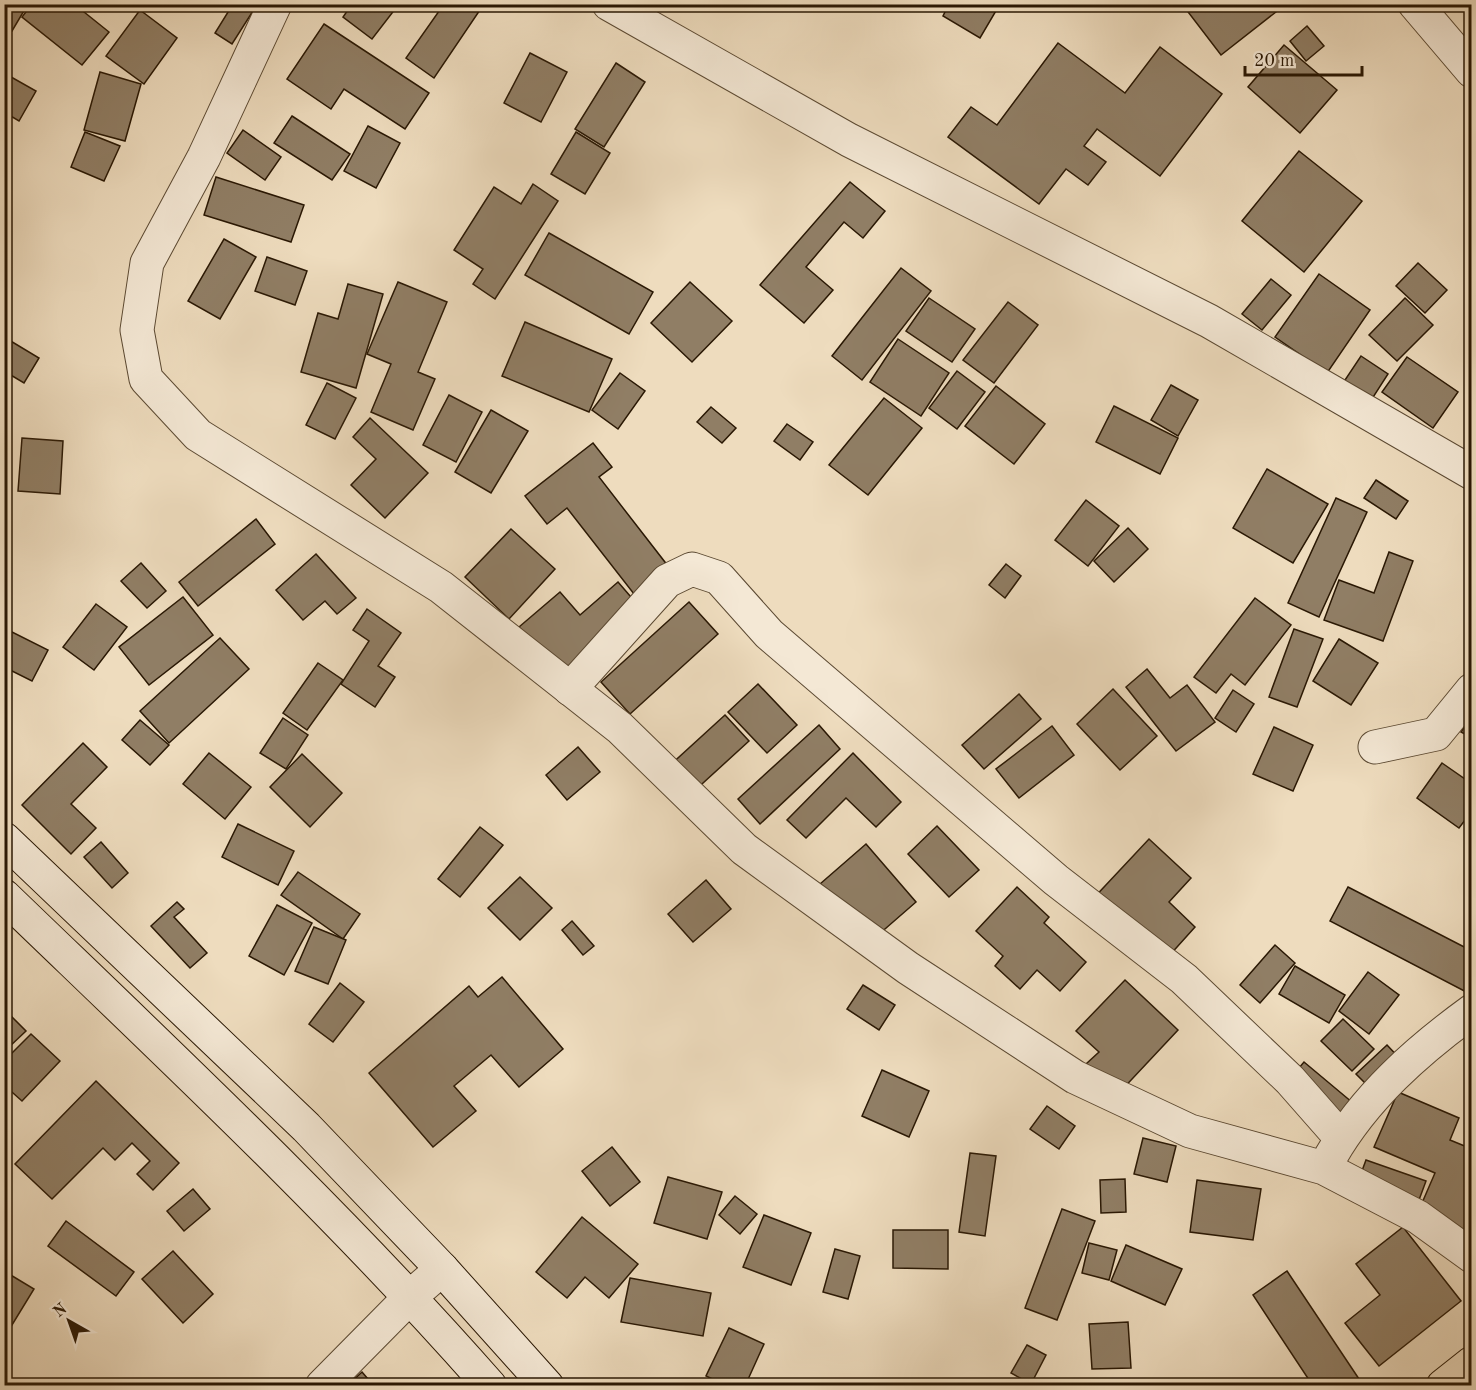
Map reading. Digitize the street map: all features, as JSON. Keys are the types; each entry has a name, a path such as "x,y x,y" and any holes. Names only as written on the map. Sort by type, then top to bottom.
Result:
{"highway":[{"path":"1443,1386 1472,1363"}],"street":[{"path":"275,4 204,157 147,263 137,330 146,379 198,435 441,587 620,728 744,849 908,968 1075,1077 1190,1131 1324,1168 1418,1217 1472,1256"},
{"path":"609,4 849,140 1209,321 1472,473"},
{"path":"1415,4 1472,71"},
{"path":"570,688 667,580 692,569 719,578 769,634 1056,880 1184,979 1290,1080 1341,1138"},
{"path":"1375,747 1436,734 1472,690"},
{"path":"4,839 306,1127 442,1269 548,1386"},
{"path":"4,896 277,1159 411,1296 490,1386"},
{"path":"1324,1168 1341,1138 1379,1089 1438,1035 1472,1011"},
{"path":"321,1386 411,1296 442,1269"}],"building":[{"path":"4,4 28,4 12,31 4,27"},
{"path":"32,4 74,4 109,32 82,65 22,17"},
{"path":"233,4 242,4 253,11 232,44 215,33"},
{"path":"352,4 399,4 372,39 343,17"},
{"path":"444,4 484,4 434,78 406,58"},
{"path":"949,4 1000,4 980,38 943,16"},
{"path":"1182,4 1279,4 1281,8 1221,55"},
{"path":"140,10 177,38 144,84 106,56"},
{"path":"324,24 429,93 405,129 344,89 331,109 287,79"},
{"path":"1307,26 1324,46 1306,61 1290,41"},
{"path":"1058,43 1125,93 1160,47 1222,94 1160,176 1097,129 1084,146 1106,162 1088,185 1066,169 1039,204 948,137 971,107 997,125"},
{"path":"1284,45 1337,90 1300,133 1248,87"},
{"path":"530,53 567,72 541,122 504,103"},
{"path":"616,63 645,82 604,147 575,129"},
{"path":"100,72 141,84 125,141 84,130"},
{"path":"4,73 36,91 19,121 4,112"},
{"path":"292,116 350,154 332,180 274,143"},
{"path":"368,126 400,143 376,188 344,171"},
{"path":"243,130 281,157 265,180 227,153"},
{"path":"85,132 120,146 104,181 71,167"},
{"path":"576,132 610,153 585,194 551,174"},
{"path":"1299,151 1362,201 1304,272 1242,221"},
{"path":"216,177 304,205 291,242 204,215"},
{"path":"850,182 885,211 863,238 844,222 806,267 833,290 804,323 760,285"},
{"path":"533,184 558,201 495,299 473,284 483,269 454,250 494,187 521,204"},
{"path":"549,233 653,292 629,334 525,275"},
{"path":"224,239 256,257 220,319 188,301"},
{"path":"267,257 307,271 295,305 255,291"},
{"path":"1418,263 1447,290 1425,313 1396,286"},
{"path":"901,268 931,291 862,380 832,356"},
{"path":"1319,274 1370,310 1327,373 1275,337"},
{"path":"1271,279 1291,295 1262,330 1242,314"},
{"path":"398,282 447,302 418,372 435,379 413,430 371,412 391,364 367,354"},
{"path":"690,282 732,321 692,362 651,323"},
{"path":"348,284 383,294 356,388 301,372 318,313 338,319"},
{"path":"929,298 975,329 952,362 906,331"},
{"path":"1405,298 1433,325 1397,361 1369,335"},
{"path":"1008,302 1038,325 994,383 963,360"},
{"path":"525,322 612,359 589,412 502,376"},
{"path":"4,337 39,358 24,383 4,371"},
{"path":"898,339 949,373 921,416 870,382"},
{"path":"1361,356 1388,374 1370,402 1343,383"},
{"path":"1407,357 1458,392 1433,428 1382,392"},
{"path":"957,371 985,392 957,429 929,408"},
{"path":"620,373 645,391 618,429 592,410"},
{"path":"327,383 356,398 335,439 306,425"},
{"path":"1171,385 1198,400 1178,436 1151,420"},
{"path":"996,386 1045,424 1014,464 965,426"},
{"path":"449,395 482,412 456,462 423,445"},
{"path":"884,398 922,428 868,495 829,465"},
{"path":"1114,406 1178,438 1160,474 1096,442"},
{"path":"711,407 736,428 722,443 697,422"},
{"path":"491,410 528,431 491,493 455,472"},
{"path":"370,418 428,473 385,518 351,485 376,459 353,437"},
{"path":"787,424 813,442 800,460 774,441"},
{"path":"22,438 63,441 60,494 18,491"},
{"path":"593,443 612,467 599,477 668,566 634,594 567,508 547,524 525,496"},
{"path":"1267,469 1328,504 1293,563 1233,528"},
{"path":"1376,480 1408,501 1396,519 1364,498"},
{"path":"1336,498 1367,512 1319,617 1288,603"},
{"path":"1086,500 1119,526 1088,566 1055,540"},
{"path":"256,519 275,544 198,606 179,582"},
{"path":"1128,528 1148,549 1114,582 1094,561"},
{"path":"511,529 555,569 509,619 465,577"},
{"path":"1389,552 1413,561 1383,641 1324,620 1339,580 1374,593"},
{"path":"316,554 356,598 337,614 325,601 303,620 276,590"},
{"path":"141,563 166,591 147,608 121,581"},
{"path":"1006,564 1021,576 1005,598 989,585"},
{"path":"618,582 643,611 565,679 519,627 560,592 580,615"},
{"path":"183,597 213,635 149,685 119,647"},
{"path":"1255,598 1291,625 1245,685 1231,674 1216,693 1194,677"},
{"path":"689,602 718,634 630,714 601,682"},
{"path":"96,604 127,627 94,670 63,647"},
{"path":"367,609 401,633 378,666 395,677 375,707 341,684 369,641 353,630"},
{"path":"4,628 48,650 32,681 4,667"},
{"path":"1294,629 1323,639 1297,707 1269,697"},
{"path":"220,638 249,669 169,743 140,711"},
{"path":"1339,639 1378,663 1351,705 1313,681"},
{"path":"318,663 343,680 307,730 283,713"},
{"path":"1147,669 1170,698 1187,685 1215,722 1176,751 1126,687"},
{"path":"758,684 797,725 767,753 728,712"},
{"path":"1113,689 1157,736 1120,770 1077,724"},
{"path":"1233,690 1254,704 1236,732 1215,718"},
{"path":"1019,694 1041,719 984,769 962,745"},
{"path":"725,715 749,741 691,794 667,768"},
{"path":"1472,716 1472,738 1461,732"},
{"path":"283,718 308,735 286,769 260,753"},
{"path":"140,720 169,745 150,765 122,740"},
{"path":"819,725 840,749 760,824 738,799"},
{"path":"1052,726 1074,755 1019,798 996,769"},
{"path":"1274,727 1313,745 1293,791 1253,774"},
{"path":"83,743 107,767 71,804 96,828 71,854 22,805"},
{"path":"578,747 600,772 567,800 546,775"},
{"path":"209,753 251,787 225,819 183,784"},
{"path":"853,753 901,802 876,827 846,798 806,838 787,820"},
{"path":"302,754 342,793 310,827 270,787"},
{"path":"1442,763 1472,784 1472,811 1459,828 1417,798"},
{"path":"238,824 294,851 278,885 222,857"},
{"path":"937,826 979,870 949,897 908,854"},
{"path":"480,827 503,845 460,897 438,879"},
{"path":"1149,839 1191,878 1169,902 1195,927 1160,966 1090,902"},
{"path":"101,842 128,873 112,888 84,857"},
{"path":"866,844 916,902 870,942 820,884"},
{"path":"298,872 360,914 343,939 281,895"},
{"path":"520,877 552,908 520,940 488,908"},
{"path":"706,880 731,909 693,942 668,914"},
{"path":"1017,887 1049,917 1044,923 1086,962 1060,991 1037,970 1020,989 995,966 1003,956 976,931"},
{"path":"1348,887 1472,951 1472,995 1330,921"},
{"path":"177,902 184,909 174,917 207,953 190,968 151,926"},
{"path":"277,905 312,923 284,975 249,956"},
{"path":"572,921 594,946 583,955 562,930"},
{"path":"314,927 346,940 328,984 295,971"},
{"path":"1275,945 1295,963 1260,1003 1240,985"},
{"path":"1295,966 1345,995 1329,1023 1279,994"},
{"path":"1368,972 1399,995 1369,1034 1339,1011"},
{"path":"502,977 563,1049 519,1087 491,1055 454,1086 476,1111 433,1147 369,1073 469,986 478,997"},
{"path":"1125,980 1178,1030 1118,1094 1086,1064 1099,1052 1076,1031"},
{"path":"340,983 364,1002 333,1042 309,1024"},
{"path":"863,985 895,1005 879,1030 847,1009"},
{"path":"4,1009 26,1031 8,1048 4,1044"},
{"path":"1343,1019 1374,1049 1352,1071 1321,1041"},
{"path":"31,1034 60,1061 22,1101 4,1085 4,1061"},
{"path":"1387,1045 1404,1063 1374,1092 1356,1074"},
{"path":"1304,1062 1359,1108 1337,1134 1282,1088"},
{"path":"882,1070 929,1091 909,1137 862,1116"},
{"path":"96,1081 179,1163 153,1190 137,1174 150,1161 132,1143 115,1160 103,1148 52,1199 15,1164"},
{"path":"1398,1092 1459,1118 1450,1140 1472,1149 1472,1242 1419,1210 1435,1173 1374,1147"},
{"path":"1047,1106 1075,1126 1059,1149 1030,1129"},
{"path":"1143,1138 1176,1146 1167,1182 1134,1174"},
{"path":"612,1147 640,1182 610,1206 582,1171"},
{"path":"970,1153 996,1156 985,1236 959,1232"},
{"path":"1366,1160 1426,1181 1416,1208 1356,1187"},
{"path":"668,1177 722,1192 707,1239 654,1223"},
{"path":"1125,1179 1126,1212 1101,1213 1100,1180"},
{"path":"1197,1180 1261,1189 1253,1240 1190,1232"},
{"path":"193,1189 210,1209 184,1231 167,1211"},
{"path":"735,1196 757,1214 740,1234 719,1215"},
{"path":"1062,1209 1095,1221 1057,1320 1025,1308"},
{"path":"764,1215 811,1233 791,1285 743,1267"},
{"path":"582,1217 638,1264 609,1298 585,1277 567,1298 536,1272"},
{"path":"66,1221 134,1272 116,1296 48,1246"},
{"path":"1403,1227 1461,1301 1379,1366 1345,1323 1380,1295 1356,1264"},
{"path":"893,1230 948,1230 948,1269 893,1268"},
{"path":"1089,1243 1117,1250 1109,1280 1082,1273"},
{"path":"1126,1245 1182,1269 1165,1305 1111,1281"},
{"path":"835,1249 860,1256 848,1299 823,1292"},
{"path":"173,1251 213,1294 183,1323 142,1279"},
{"path":"4,1271 34,1289 4,1338"},
{"path":"1287,1271 1362,1386 1313,1386 1253,1295"},
{"path":"630,1278 711,1293 703,1336 621,1322"},
{"path":"1128,1322 1131,1368 1092,1369 1089,1324"},
{"path":"729,1328 764,1344 745,1386 727,1386 706,1376"},
{"path":"1027,1345 1046,1355 1031,1384 1011,1373"},
{"path":"362,1372 374,1386 347,1386"}]}
